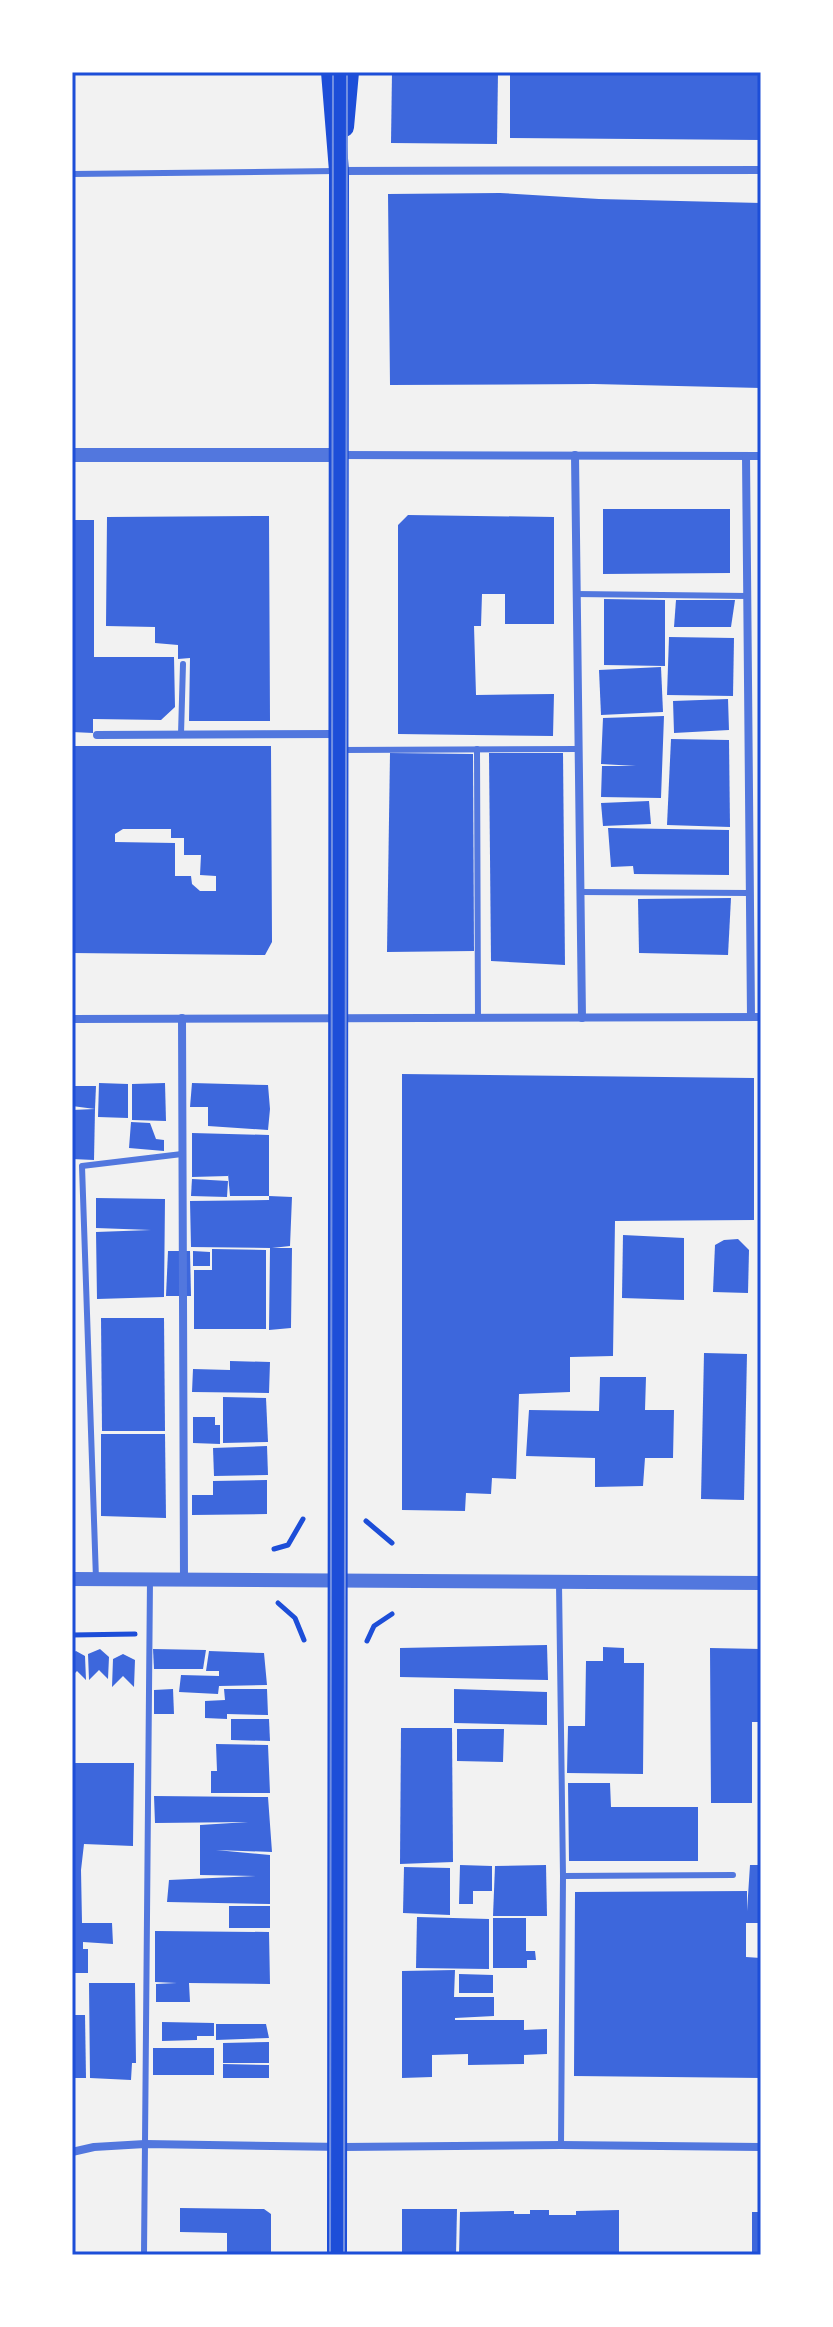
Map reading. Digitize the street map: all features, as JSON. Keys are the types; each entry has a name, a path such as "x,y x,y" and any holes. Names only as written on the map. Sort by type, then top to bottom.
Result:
{"main road":[{"path":"331,72 339,171 337,2255"},
{"path":"339,171 349,72"}],"street":[{"path":"339,171 761,170"},
{"path":"72,455 761,456"},
{"path":"575,455 582,1018"},
{"path":"746,456 751,1017"},
{"path":"97,735 181,734 339,742"},
{"path":"72,1019 761,1017"},
{"path":"182,1018 184,1579"},
{"path":"72,1579 761,1583"},
{"path":"72,2152 94,2147 145,2144 761,2147"}],"lane":[{"path":"72,174 339,171"},
{"path":"576,594 747,596"},
{"path":"181,734 183,664"},
{"path":"339,742 477,749 578,749"},
{"path":"477,749 478,1018"},
{"path":"580,892 749,893"},
{"path":"96,1579 82,1166 182,1154"},
{"path":"144,2255 150,1579"},
{"path":"559,1583 563,1876 561,2145"},
{"path":"563,1876 733,1875"}],"path":[{"path":"274,1549 288,1545 303,1519"},
{"path":"366,1521 392,1543"},
{"path":"278,1603 295,1618 304,1640"},
{"path":"367,1641 374,1626 392,1614"},
{"path":"72,1635 150,1634"}],"building":[{"path":"392,72 498,72 497,144 391,143"},
{"path":"510,72 761,72 761,140 510,138"},
{"path":"500,193 761,203 761,388 594,384 390,385 388,194"},
{"path":"603,509 730,509 730,573 603,574"},
{"path":"408,515 554,517 554,624 505,624 505,594 482,594 481,626 474,626 476,695 554,694 553,736 398,734 398,525"},
{"path":"269,516 270,721 189,721 190,658 178,659 178,645 155,643 155,627 106,626 107,517"},
{"path":"72,520 94,520 94,657 174,657 175,707 161,720 93,719 93,733 72,732"},
{"path":"604,599 665,600 665,666 604,665"},
{"path":"676,600 735,600 731,627 674,627"},
{"path":"669,637 734,638 733,696 667,695"},
{"path":"661,667 663,712 601,715 599,670"},
{"path":"728,699 729,730 674,733 673,701"},
{"path":"664,716 661,798 601,797 602,766 636,766 601,764 603,718"},
{"path":"671,739 729,740 730,827 667,825"},
{"path":"72,746 271,746 272,942 265,955 72,953","holes":["123,829 171,829 171,838 184,838 184,855 201,855 200,875 216,876 216,891 200,891 192,884 191,876 175,876 175,843 115,842 115,834"]},
{"path":"390,753 473,754 474,951 387,952"},
{"path":"489,753 563,753 565,965 491,961"},
{"path":"649,801 651,824 603,826 601,803"},
{"path":"608,828 729,830 729,875 634,874 633,866 611,867"},
{"path":"731,898 728,955 639,953 638,899"},
{"path":"402,1074 754,1078 754,1220 615,1221 613,1356 570,1357 570,1392 519,1394 516,1479 492,1478 491,1494 466,1493 465,1511 402,1510"},
{"path":"99,1083 128,1084 128,1118 98,1117"},
{"path":"165,1083 166,1121 132,1120 132,1084"},
{"path":"192,1083 268,1085 268,1130 208,1126 208,1107 190,1107"},
{"path":"72,1086 96,1086 95,1109 72,1106"},
{"path":"95,1109 94,1160 72,1159 72,1110"},
{"path":"131,1122 150,1123 156,1139 164,1140 164,1151 129,1148"},
{"path":"192,1133 269,1135 269,1196 230,1196 228,1174 192,1177"},
{"path":"192,1179 228,1181 227,1197 191,1196"},
{"path":"269,1196 292,1197 290,1246 272,1248 292,1248 291,1328 269,1330 270,1248 191,1247 190,1201 269,1200"},
{"path":"96,1198 165,1199 164,1297 97,1299 96,1232 151,1230 96,1228"},
{"path":"623,1235 684,1238 684,1300 622,1298"},
{"path":"738,1239 749,1250 748,1293 713,1292 715,1245 724,1240"},
{"path":"212,1249 266,1250 266,1329 194,1329 194,1270 212,1270"},
{"path":"168,1251 190,1251 191,1296 166,1296"},
{"path":"193,1251 210,1252 210,1266 193,1266"},
{"path":"101,1318 164,1318 165,1431 102,1431"},
{"path":"704,1353 747,1354 744,1500 701,1499"},
{"path":"230,1361 270,1362 269,1393 192,1392 193,1369 230,1370"},
{"path":"600,1377 646,1377 645,1410 674,1410 673,1458 645,1458 643,1486 595,1487 595,1458 526,1456 529,1410 599,1411"},
{"path":"223,1397 266,1398 268,1442 223,1443"},
{"path":"193,1417 215,1417 215,1425 220,1425 220,1444 193,1443"},
{"path":"101,1434 165,1434 166,1518 101,1516"},
{"path":"267,1446 268,1475 214,1476 213,1448"},
{"path":"267,1480 267,1514 192,1515 192,1495 213,1495 213,1481"},
{"path":"547,1645 548,1680 400,1677 400,1648"},
{"path":"603,1647 624,1648 624,1663 644,1663 643,1774 567,1773 568,1726 585,1726 586,1661 603,1661"},
{"path":"710,1648 761,1649 761,1722 752,1722 752,1803 711,1803"},
{"path":"100,1649 109,1657 108,1679 99,1670 89,1680 88,1654"},
{"path":"153,1649 206,1650 203,1669 154,1669"},
{"path":"76,1651 85,1656 86,1680 77,1671 72,1676 72,1653"},
{"path":"209,1651 264,1653 267,1685 219,1686 218,1694 179,1692 181,1675 219,1676 219,1671 206,1671"},
{"path":"123,1654 135,1660 134,1687 123,1676 112,1687 113,1659"},
{"path":"173,1689 174,1714 154,1714 154,1690"},
{"path":"224,1689 267,1689 268,1715 227,1714 227,1719 205,1718 205,1701 225,1700"},
{"path":"454,1689 547,1692 547,1725 454,1723"},
{"path":"231,1719 269,1719 270,1741 231,1740"},
{"path":"401,1728 452,1728 453,1862 400,1864"},
{"path":"457,1729 504,1729 503,1762 457,1761"},
{"path":"216,1744 268,1745 270,1793 211,1793 211,1771 217,1771"},
{"path":"72,1763 134,1763 133,1846 84,1844 82,1923 112,1923 113,1944 83,1942 83,1949 88,1949 88,1973 72,1973"},
{"path":"568,1783 610,1783 611,1807 698,1807 698,1861 569,1861"},
{"path":"154,1796 268,1797 272,1852 216,1850 270,1855 270,1904 167,1902 169,1880 256,1876 200,1875 200,1825 248,1822 155,1823"},
{"path":"460,1865 492,1866 492,1891 473,1891 473,1904 459,1904"},
{"path":"546,1865 547,1916 493,1916 495,1866"},
{"path":"750,1865 761,1865 761,1923 746,1923 746,1957 761,1958 761,2078 574,2076 575,1892 747,1891 747,1911"},
{"path":"404,1867 450,1868 450,1915 403,1913"},
{"path":"229,1906 270,1906 270,1928 229,1928"},
{"path":"417,1917 489,1919 489,1969 416,1968"},
{"path":"493,1918 526,1918 526,1951 535,1951 536,1960 527,1960 527,1968 493,1968"},
{"path":"155,1931 269,1932 270,1984 189,1983 190,2002 156,2002 156,1984 177,1983 155,1982"},
{"path":"455,1970 454,1997 494,1997 494,2016 455,2020 524,2020 524,2030 547,2029 547,2054 524,2055 524,2064 468,2065 468,2054 432,2055 432,2077 402,2078 402,1971"},
{"path":"459,1974 493,1975 493,1993 459,1993"},
{"path":"89,1983 135,1983 136,2063 132,2063 131,2080 90,2078"},
{"path":"72,2015 85,2015 86,2078 72,2078"},
{"path":"162,2022 214,2023 214,2036 162,2041"},
{"path":"216,2024 266,2024 269,2038 216,2040"},
{"path":"269,2042 269,2063 223,2063 223,2043"},
{"path":"153,2048 214,2048 214,2075 153,2075"},
{"path":"223,2064 269,2065 269,2078 223,2078"},
{"path":"180,2208 264,2209 271,2214 271,2255 227,2255 227,2233 180,2232"},
{"path":"402,2209 457,2209 456,2255 402,2255"},
{"path":"530,2210 549,2210 549,2215 576,2215 576,2211 619,2210 619,2255 459,2255 460,2212 514,2211 514,2214 530,2214"},
{"path":"752,2212 761,2212 761,2255 752,2255"}],"tram line":[{"path":"330,2255 333,72"},
{"path":"344,2255 347,72"}]}
